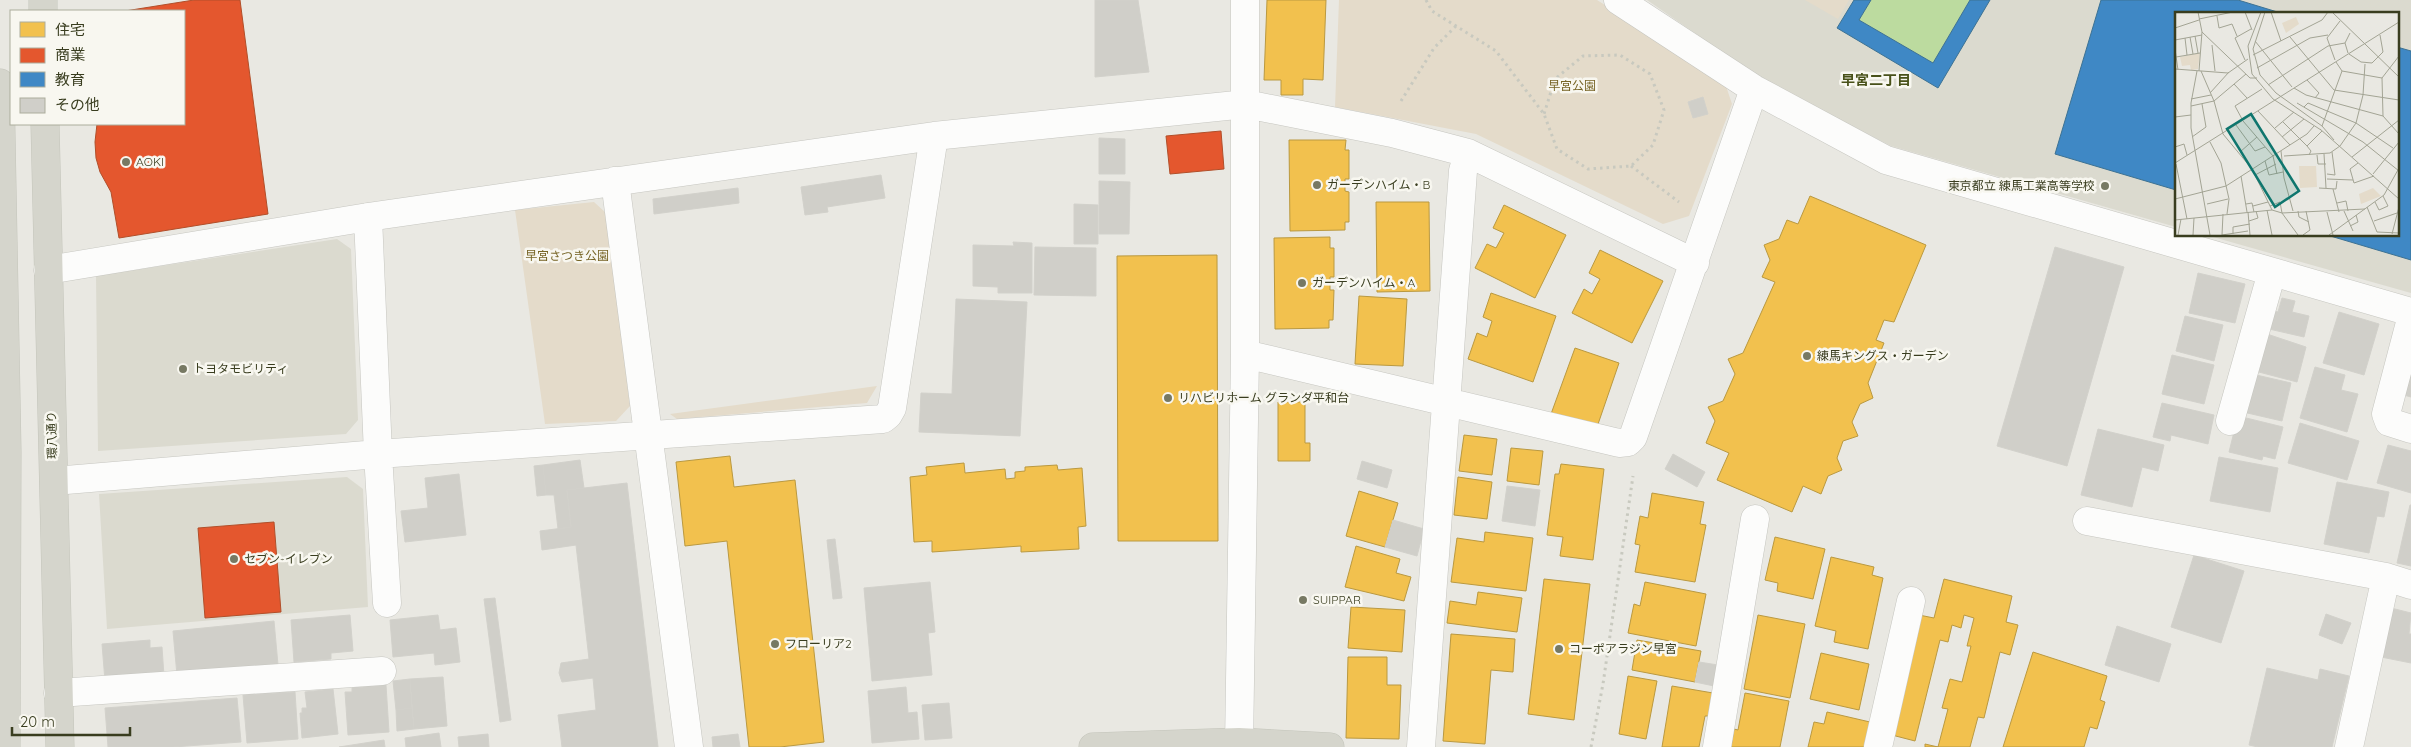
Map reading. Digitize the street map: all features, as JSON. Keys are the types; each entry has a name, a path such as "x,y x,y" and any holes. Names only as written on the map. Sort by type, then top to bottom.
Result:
{"main road":[{"path":"0,83 6,747"},
{"name":"環八通り","path":"45,125 60,747"},
{"path":"1110,746 1239,744 1330,747"}],"street":[{"path":"1239,744 1245,354 1245,0"},
{"path":"1618,0 1754,89 1886,160 2411,312"},
{"path":"1245,354 1619,444 1628,442 1633,437 1754,89"},
{"path":"48,270 368,217 934,136 1246,104 1392,132 1468,153 1695,263"},
{"path":"54,481 378,454 883,419 892,408 934,136"},
{"path":"1421,747 1463,171 1468,153"},
{"path":"615,181 689,747"},
{"path":"368,217 378,454 387,603"},
{"path":"2230,421 2272,272"},
{"path":"2411,319 2386,414 2389,422 2411,430"},
{"path":"1716,747 1755,519"},
{"path":"2087,521 2399,581 2349,747"},
{"path":"1878,747 1911,602"},
{"path":"58,693 382,670"}],"path":[{"path":"1426,0 1432,11 1496,51 1544,114 1557,149 1588,170 1631,166 1653,145 1664,110 1650,74 1620,55 1584,56 1555,79 1544,114"},
{"path":"1392,132 1401,99 1413,79 1434,48 1457,25"},
{"path":"1631,166 1707,224"},
{"path":"1591,747 1603,684 1637,453 1628,442"}],"shaded area":[{"name":"東京都立 練馬工業高等学校","path":"1647,0 2411,0 2411,293 2210,236 2398,236 2398,12 2175,12 2175,227 1891,146 1761,79"},
{"path":"1871,0 1970,0 1933,63 1859,20"},
{"path":"337,239 351,249 358,420 346,434 98,451 96,276"},
{"path":"347,477 363,489 368,607 107,629 99,494"}],"green space":[{"name":"早宮公園","path":"1339,0 1597,0 1724,80 1732,104 1689,216 1663,224 1476,134 1335,107"},
{"path":"1805,0 1849,0 1838,19"},
{"name":"早宮さつき公園","path":"594,202 606,213 630,406 616,421 545,424 515,210"},
{"path":"877,386 867,403 677,419 670,414"}],"building: 住宅":[{"path":"1267,0 1326,0 1323,80 1303,79 1303,95 1281,95 1281,80 1264,80"},
{"name":"ガーデンハイム・B","path":"1289,140 1346,140 1345,150 1349,150 1349,179 1345,179 1345,191 1349,192 1349,222 1345,222 1345,230 1290,231"},
{"name":"練馬キングス・ガーデン","path":"1810,196 1926,245 1894,322 1884,320 1876,340 1884,343 1868,383 1873,398 1860,404 1852,422 1858,436 1843,441 1837,458 1842,470 1828,476 1821,494 1803,486 1792,512 1717,480 1729,453 1706,443 1715,421 1708,407 1723,401 1735,374 1728,359 1743,353 1775,282 1762,277 1770,260 1764,245 1779,239 1787,220 1798,224"},
{"path":"1376,202 1429,202 1430,291 1377,292"},
{"path":"1504,205 1566,235 1535,298 1475,268 1487,244 1496,248 1504,233 1493,228"},
{"name":"ガーデンハイム・A","path":"1330,237 1330,248 1334,248 1334,277 1330,277 1330,290 1334,290 1333,320 1329,320 1329,328 1275,329 1274,238"},
{"path":"1600,250 1663,281 1632,343 1572,313 1584,289 1592,294 1600,279 1589,273"},
{"name":"リハビリホーム グランダ平和台","path":"1217,255 1218,541 1118,541 1117,256"},
{"path":"1491,293 1556,316 1533,382 1468,359 1477,333 1487,337 1492,321 1483,317"},
{"path":"1359,296 1407,299 1403,366 1355,364"},
{"path":"1575,348 1619,363 1596,430 1551,414"},
{"path":"1278,402 1305,402 1305,443 1310,443 1310,461 1278,461"},
{"path":"1464,435 1497,439 1492,475 1459,471"},
{"path":"1511,448 1543,451 1539,485 1507,481"},
{"name":"フローリア2","path":"730,456 734,487 795,480 824,742 780,747 749,747 727,541 685,546 676,462"},
{"path":"964,463 965,473 1005,469 1006,479 1015,478 1015,472 1025,471 1025,467 1057,465 1058,470 1082,468 1086,526 1078,527 1079,549 1021,552 1021,546 932,552 932,541 914,542 910,477 927,475 926,467"},
{"path":"1561,464 1604,469 1593,560 1560,556 1563,537 1547,535 1555,474 1559,474"},
{"path":"1458,477 1492,482 1487,519 1454,515"},
{"path":"1359,491 1398,503 1385,547 1346,536"},
{"path":"1652,493 1704,502 1700,524 1706,525 1695,582 1635,572 1640,545 1635,544 1640,516 1648,518"},
{"path":"1485,532 1533,538 1526,591 1451,582 1457,538 1484,542"},
{"path":"1775,537 1825,549 1813,599 1777,591 1778,583 1765,580"},
{"path":"1356,546 1400,559 1396,573 1411,577 1404,601 1345,587"},
{"path":"1831,557 1874,567 1872,575 1883,578 1868,649 1834,642 1836,631 1815,626"},
{"name":"コーポアラジン早宮","path":"1544,579 1590,584 1574,720 1528,714"},
{"path":"1944,579 2012,596 2006,622 2018,625 2010,655 2000,652 1984,718 1978,717 1970,747 1938,747 1948,709 1942,708 1950,679 1962,682 1971,646 1967,646 1974,618 1964,615 1961,628 1952,625 1948,642 1940,640 1915,741 1888,734 1919,615 1934,618"},
{"path":"1645,582 1706,594 1696,646 1628,633 1634,604 1640,606"},
{"path":"1478,592 1522,598 1517,632 1447,623 1450,601 1476,605"},
{"path":"1351,607 1405,610 1402,652 1348,648"},
{"path":"1758,615 1805,624 1790,698 1744,689"},
{"path":"1451,634 1515,639 1513,672 1491,670 1485,744 1443,741"},
{"path":"1637,640 1701,651 1695,682 1632,670"},
{"path":"2033,652 2107,676 2100,700 2105,702 2097,729 2090,727 2084,747 2003,747"},
{"path":"1821,653 1869,664 1859,710 1810,699"},
{"path":"1348,657 1387,657 1387,685 1401,685 1399,739 1346,738"},
{"path":"1628,676 1657,681 1646,739 1619,734"},
{"path":"1672,686 1713,693 1709,716 1705,716 1699,747 1662,747"},
{"path":"1745,693 1789,701 1780,747 1731,747 1734,729 1738,730"},
{"path":"1827,712 1870,722 1865,747 1808,747 1814,722 1824,724"},
{"path":"1925,744 1938,747 1925,747"}],"building: 商業":[{"path":"194,0 240,0 268,214 119,238 111,192 100,172 96,158 97,125 185,125 185,10 131,10"},
{"path":"1221,131 1224,169 1170,174 1166,136"},
{"path":"274,522 281,612 205,618 198,528"}],"building: 教育":[{"path":"1854,0 1871,0 1859,20 1933,63 1970,0 1990,0 1938,88 1837,28"},
{"path":"2101,0 2238,0 2277,12 2175,12 2175,190 2055,154"},
{"path":"2398,47 2411,51 2411,260 2330,236 2398,236"}],"building: その他":[{"path":"1095,0 1138,0 1149,72 1095,77"},
{"path":"1703,97 1708,114 1693,118 1688,102"},
{"path":"1099,138 1125,139 1125,174 1099,174"},
{"path":"881,175 885,198 827,207 828,212 805,215 801,187"},
{"path":"1099,181 1130,182 1129,234 1099,234"},
{"path":"738,188 739,203 654,214 653,199"},
{"path":"1074,204 1098,205 1098,244 1074,244"},
{"path":"1013,242 1032,243 1032,293 998,293 998,287 973,286 973,245 1014,246"},
{"path":"1035,247 1096,248 1096,296 1034,295"},
{"path":"2055,247 2124,267 2067,466 1997,446"},
{"path":"2198,273 2245,284 2235,323 2189,313"},
{"path":"2282,298 2295,301 2292,312 2309,316 2304,337 2269,329 2274,311 2278,312"},
{"path":"956,299 1027,302 1020,436 919,432 921,393 952,394"},
{"path":"2339,312 2379,324 2364,375 2323,363"},
{"path":"2185,316 2223,325 2214,361 2176,351"},
{"path":"2264,333 2306,347 2297,382 2255,371"},
{"path":"2172,355 2214,365 2204,404 2162,394"},
{"path":"2411,356 2411,397 2400,394"},
{"path":"2315,367 2345,375 2341,390 2358,394 2347,432 2300,418"},
{"path":"2252,374 2291,383 2282,421 2243,412"},
{"path":"2162,403 2214,415 2208,444 2171,435 2170,441 2153,437"},
{"path":"2238,416 2283,427 2275,459 2263,456 2262,460 2229,452"},
{"path":"2300,423 2359,441 2347,480 2288,463"},
{"path":"2098,429 2164,445 2158,471 2142,467 2132,507 2081,495"},
{"path":"2388,445 2411,451 2411,493 2377,483"},
{"path":"1673,454 1705,472 1697,487 1665,469"},
{"path":"2219,457 2278,468 2270,512 2210,501"},
{"path":"580,460 584,488 567,490 571,527 558,529 554,495 546,495 543,465"},
{"path":"1362,461 1392,470 1387,488 1357,479"},
{"path":"543,465 546,495 537,496 534,466"},
{"path":"459,474 466,535 405,542 401,511 428,508 425,478"},
{"path":"2337,482 2389,492 2384,517 2377,516 2369,553 2324,544"},
{"path":"627,483 658,747 562,747 558,715 596,710 593,678 562,682 559,673 561,663 589,659 576,545 542,550 540,531 571,527 567,490"},
{"path":"1507,486 1540,490 1535,526 1502,521"},
{"path":"2411,505 2411,566 2397,563"},
{"path":"1393,520 1424,529 1417,556 1385,547"},
{"path":"835,539 842,598 833,599 827,540"},
{"path":"2194,555 2244,571 2221,643 2171,627"},
{"path":"930,582 935,632 928,633 932,675 872,681 864,588"},
{"path":"495,598 511,720 500,722 484,599"},
{"path":"2391,608 2411,613 2409,634 2411,634 2411,663 2381,657"},
{"path":"2326,614 2351,623 2342,644 2319,635"},
{"path":"350,615 353,651 331,653 331,659 294,662 291,620"},
{"path":"438,615 440,630 456,628 460,662 435,665 434,653 393,657 390,620"},
{"path":"274,621 278,665 177,675 173,631"},
{"path":"2117,626 2171,644 2159,682 2105,665"},
{"path":"150,640 150,648 162,647 164,676 105,681 102,644"},
{"path":"1699,662 1718,665 1714,686 1695,682"},
{"path":"2267,668 2318,680 2320,669 2349,676 2332,747 2258,747 2249,745"},
{"path":"443,677 447,726 414,729 410,679"},
{"path":"410,679 412,708 396,710 393,681"},
{"path":"386,685 389,732 348,735 345,692 352,692 352,688"},
{"path":"906,687 908,713 917,712 919,739 872,743 868,691"},
{"path":"333,689 338,734 302,738 300,713 302,713 302,708 307,708 305,692"},
{"path":"295,692 298,739 247,743 243,695"},
{"path":"237,698 241,742 173,747 108,747 105,708"},
{"path":"949,703 952,738 925,740 922,705"},
{"path":"412,708 414,729 397,731 396,710"},
{"path":"439,733 441,747 406,747 405,738"},
{"path":"488,734 489,747 459,747 458,737"},
{"path":"738,734 740,747 713,747 712,737"},
{"path":"384,740 385,747 339,747"}],"place":[{"name":"AOKI","path":"126,162"},
{"name":"ガーデンハイム・B","path":"1317,185"},
{"name":"東京都立 練馬工業高等学校","path":"2105,186"},
{"name":"ガーデンハイム・A","path":"1302,283"},
{"name":"練馬キングス・ガーデン","path":"1807,356"},
{"name":"トヨタモビリティ","path":"183,369"},
{"name":"リハビリホーム グランダ平和台","path":"1168,398"},
{"name":"セブン-イレブン","path":"234,559"},
{"name":"SUIPPAR","path":"1303,600"},
{"name":"フローリア2","path":"775,644"},
{"name":"コーポアラジン早宮","path":"1559,649"}],"district":[{"name":"早宮二丁目","path":"1876,80"}]}
